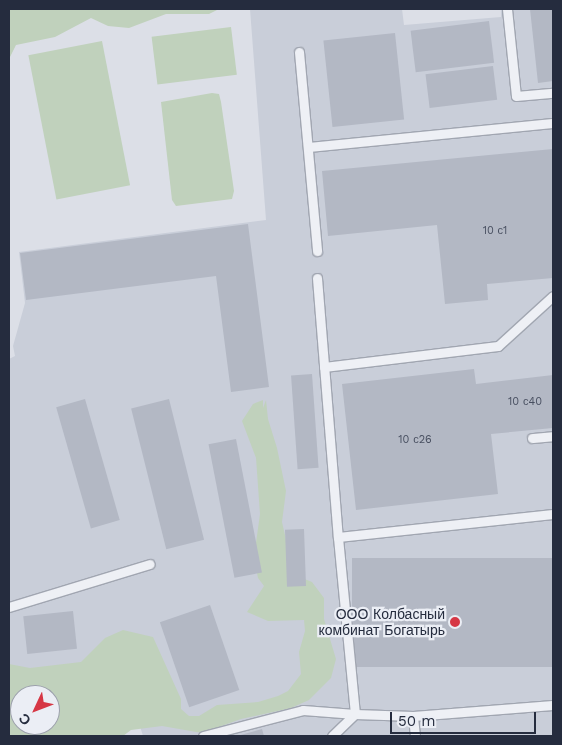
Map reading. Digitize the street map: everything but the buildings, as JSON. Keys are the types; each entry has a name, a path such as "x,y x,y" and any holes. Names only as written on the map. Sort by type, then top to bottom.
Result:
{"lane":[{"path":"507,9 516,96 553,93"},
{"path":"299,52 317,251"},
{"path":"308,147 553,123"},
{"path":"317,278 338,537 355,714"},
{"path":"324,367 498,346 553,296"},
{"path":"532,438 553,436"},
{"path":"338,537 553,514"},
{"path":"9,607 150,564"},
{"path":"203,736 303,710 413,716 553,704"},
{"path":"332,736 355,714"},
{"path":"413,716 415,736"}],"shaded area":[{"path":"250,9 402,9 404,25 501,17 501,9 553,9 553,736 143,736 139,723 60,731 60,685 10,685 10,735 19,735 9,736 9,359 15,356 13,346 25,303 19,252 266,220"}],"green space":[{"path":"9,9 219,9 209,14 166,14 129,28 108,26 91,18 55,37 16,45 9,59"},
{"path":"231,27 237,75 157,84 152,37"},
{"path":"102,41 130,185 56,200 28,55"},
{"path":"212,93 219,94 221,102 234,191 232,199 176,206 172,200 161,102"},
{"path":"263,400 263,408 266,400 268,419 277,448 286,491 282,522 287,544 302,578 312,582 324,598 324,619 336,659 331,678 309,700 291,708 241,719 202,733 162,726 131,730 123,736 9,736 9,664 30,668 81,662 105,638 123,630 153,637 181,699 181,709 189,716 199,716 217,705 258,702 278,696 288,691 301,674 299,652 305,631 304,620 268,621 247,612 264,586 258,578 254,557 260,514 256,458 242,421 253,404"}],"place":[{"name":"ООО Колбасный комбинат Богатырь","path":"455,622"}]}
